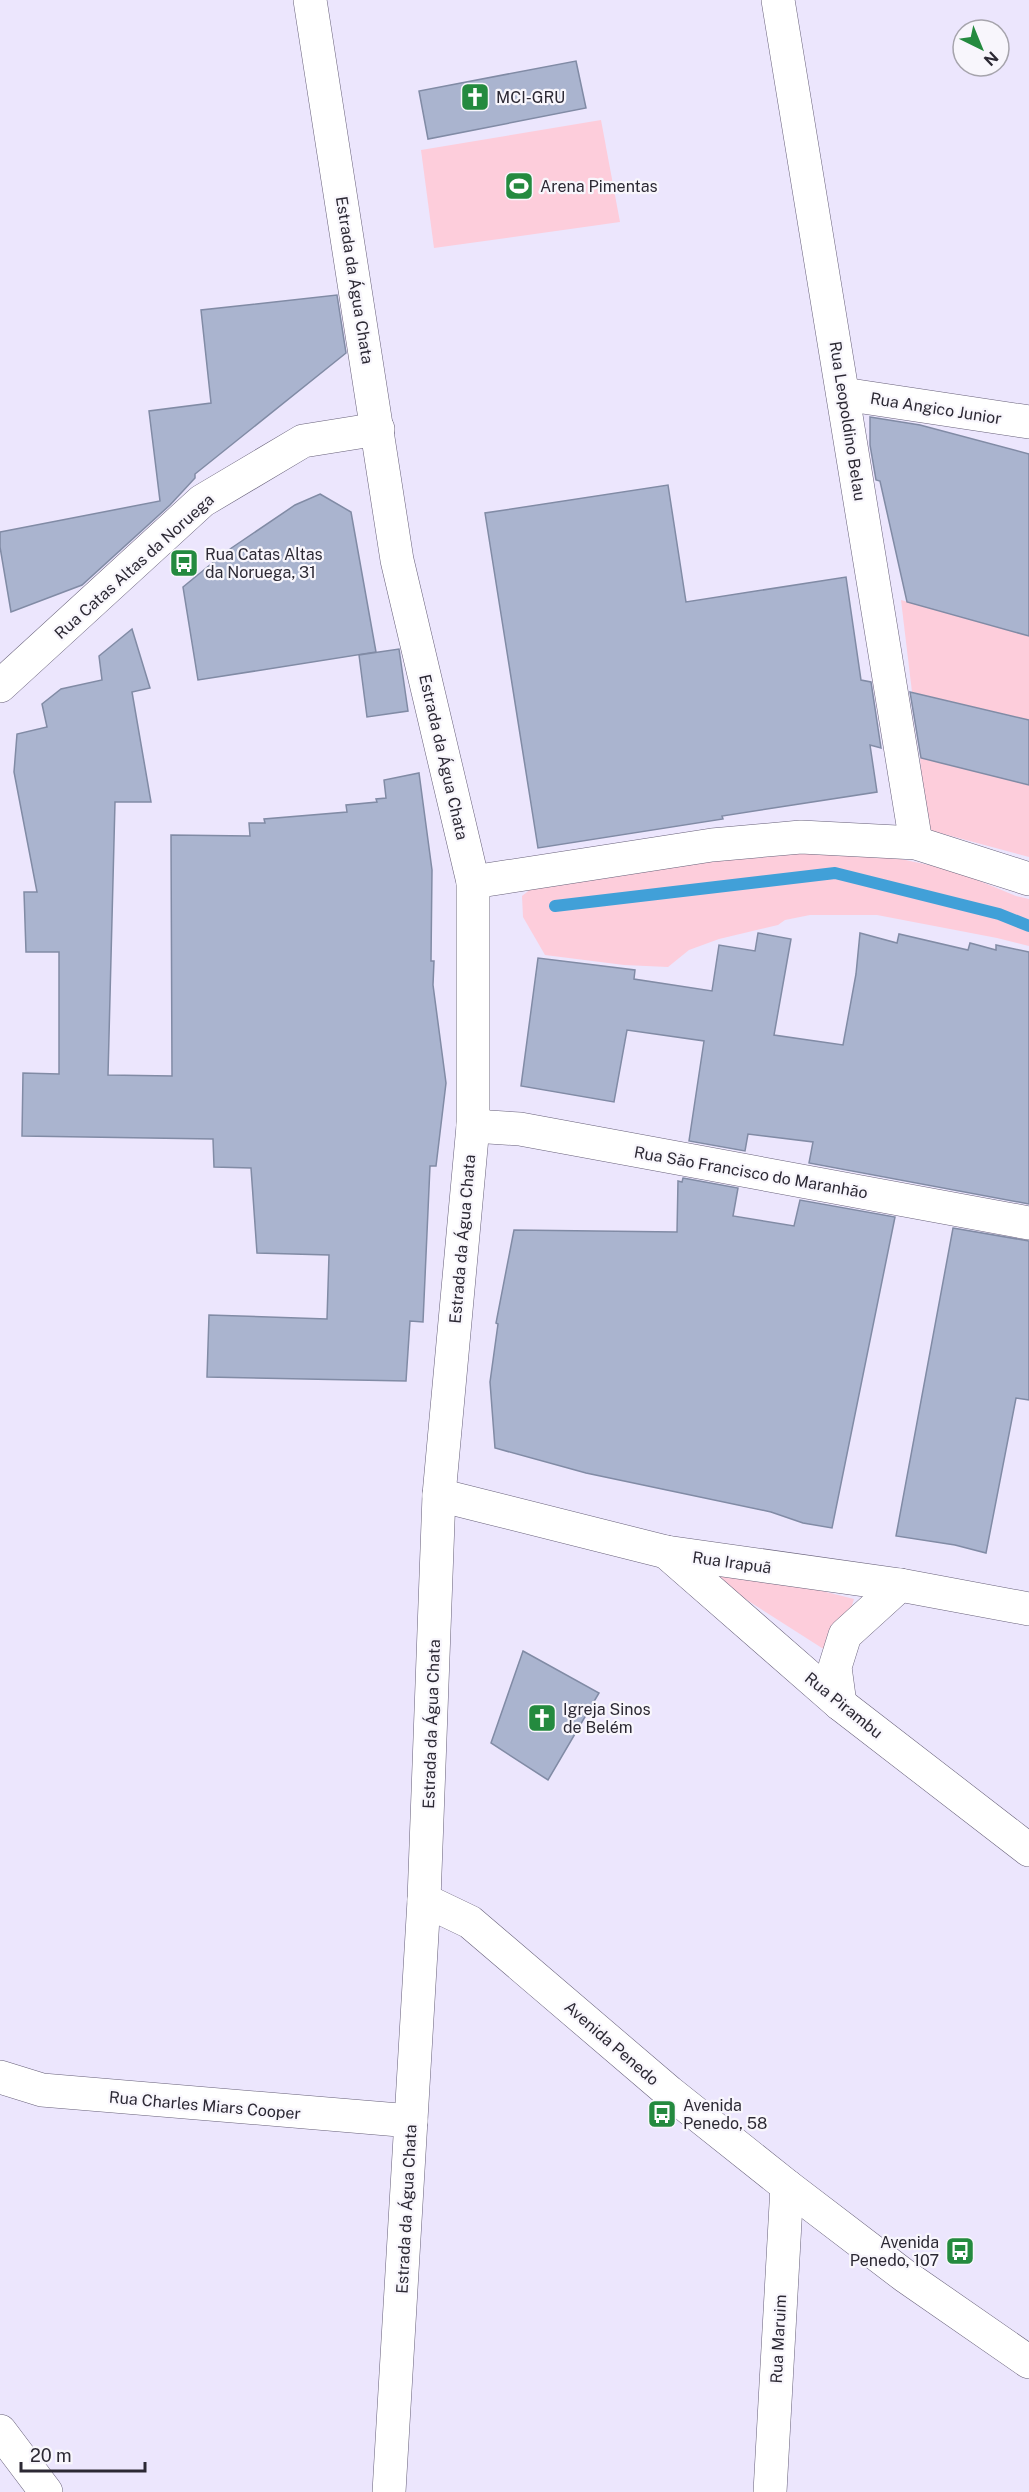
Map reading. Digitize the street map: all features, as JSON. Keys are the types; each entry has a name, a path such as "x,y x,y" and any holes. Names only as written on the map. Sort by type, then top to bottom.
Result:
{"street":[{"name":"Estrada da Água Chata","path":"310,0 398,560 473,882 473,1126 439,1495 424,1900 389,2492"},
{"name":"Rua Leopoldino Belau","path":"778,0 916,843"},
{"name":"Rua Angico Junior","path":"843,393 1029,422"},
{"name":"Rua Catas Altas da Noruega","path":"0,686 202,501 303,441 378,429"},
{"path":"473,882 690,848 790,838 916,843 1029,879"},
{"name":"Rua São Francisco do Maranhão","path":"473,1126 520,1129 1029,1223"},
{"name":"Rua Irapuã","path":"439,1495 666,1552 900,1585 1029,1610"},
{"name":"Rua Pirambu","path":"666,1552 840,1704 1029,1850"},
{"path":"840,1704 835,1666 845,1635 900,1585"},
{"name":"Avenida Penedo","path":"424,1900 470,1922 669,2092 786,2186 905,2276 1029,2362"},
{"name":"Rua Charles Miars Cooper","path":"0,2078 42,2090 411,2121"},
{"name":"Rua Maruim","path":"770,2492 786,2186"},
{"path":"0,2431 46,2492"}],"shaded area":[{"name":"Arena Pimentas","path":"601,120 620,222 434,248 421,150"},
{"path":"901,600 1029,636 1029,720 912,692"},
{"path":"920,758 1029,785 1029,857 925,829"},
{"path":"853,849 953,870 1016,896 1029,899 1029,946 877,915 810,915 719,939 689,950 668,967 624,965 545,955 523,917 522,896 542,880 611,868"},
{"path":"723,1566 854,1599 836,1657 728,1588 718,1573"}],"building":[{"path":"576,61 586,108 428,139 419,91"},
{"path":"337,295 346,353 195,474 195,478 170,505 82,585 11,612 0,547 0,532 160,501 149,411 211,403 201,310"},
{"path":"870,417 920,425 1029,454 1029,636 907,602 880,481 876,480 870,445"},
{"path":"668,485 686,602 846,577 861,680 871,682 881,748 870,745 877,792 538,848 485,513"},
{"path":"320,494 351,512 376,652 198,680 183,587 227,551 295,505"},
{"path":"132,629 150,688 132,692 151,802 115,802 108,1075 172,1076 171,835 250,836 249,823 265,823 264,819 347,812 346,805 377,802 376,799 386,798 384,780 419,773 432,870 431,961 434,961 433,985 446,1083 436,1166 430,1166 423,1322 410,1321 406,1381 207,1377 209,1315 327,1319 329,1255 257,1253 251,1168 214,1167 213,1139 22,1136 23,1073 59,1074 59,952 26,952 24,892 37,892 14,772 17,734 47,727 42,704 61,689 102,680 99,656"},
{"path":"399,649 408,711 367,717 359,655"},
{"path":"910,692 1029,720 1029,785 921,758"},
{"path":"758,933 791,939 774,1035 843,1045 856,974 860,933 897,943 899,934 968,950 970,943 996,950 996,945 1029,952 1029,1204 809,1163 813,1142 748,1134 745,1151 689,1141 704,1041 627,1030 614,1102 521,1086 538,958 635,970 634,979 712,991 719,945 755,951"},
{"path":"683,1178 738,1188 733,1216 794,1226 800,1200 895,1217 832,1528 803,1523 771,1512 586,1473 495,1448 490,1382 498,1324 496,1323 514,1230 677,1232 678,1181 682,1182"},
{"path":"953,1228 1029,1241 1029,1400 1016,1398 986,1553 955,1545 896,1536"},
{"name":"Igreja Sinos de Belém","path":"523,1651 599,1693 548,1780 491,1743"}],"waterway":[{"path":"555,906 835,873 999,914 1029,926"}],"place":[{"name":"MCI-GRU","path":"475,97"},
{"name":"Arena Pimentas","path":"519,186"},
{"name":"Rua Catas Altas da Noruega, 31","path":"184,563"},
{"name":"Igreja Sinos de Belém","path":"542,1718"},
{"name":"Avenida Penedo, 58","path":"662,2114"},
{"name":"Avenida Penedo, 107","path":"960,2251"}]}
